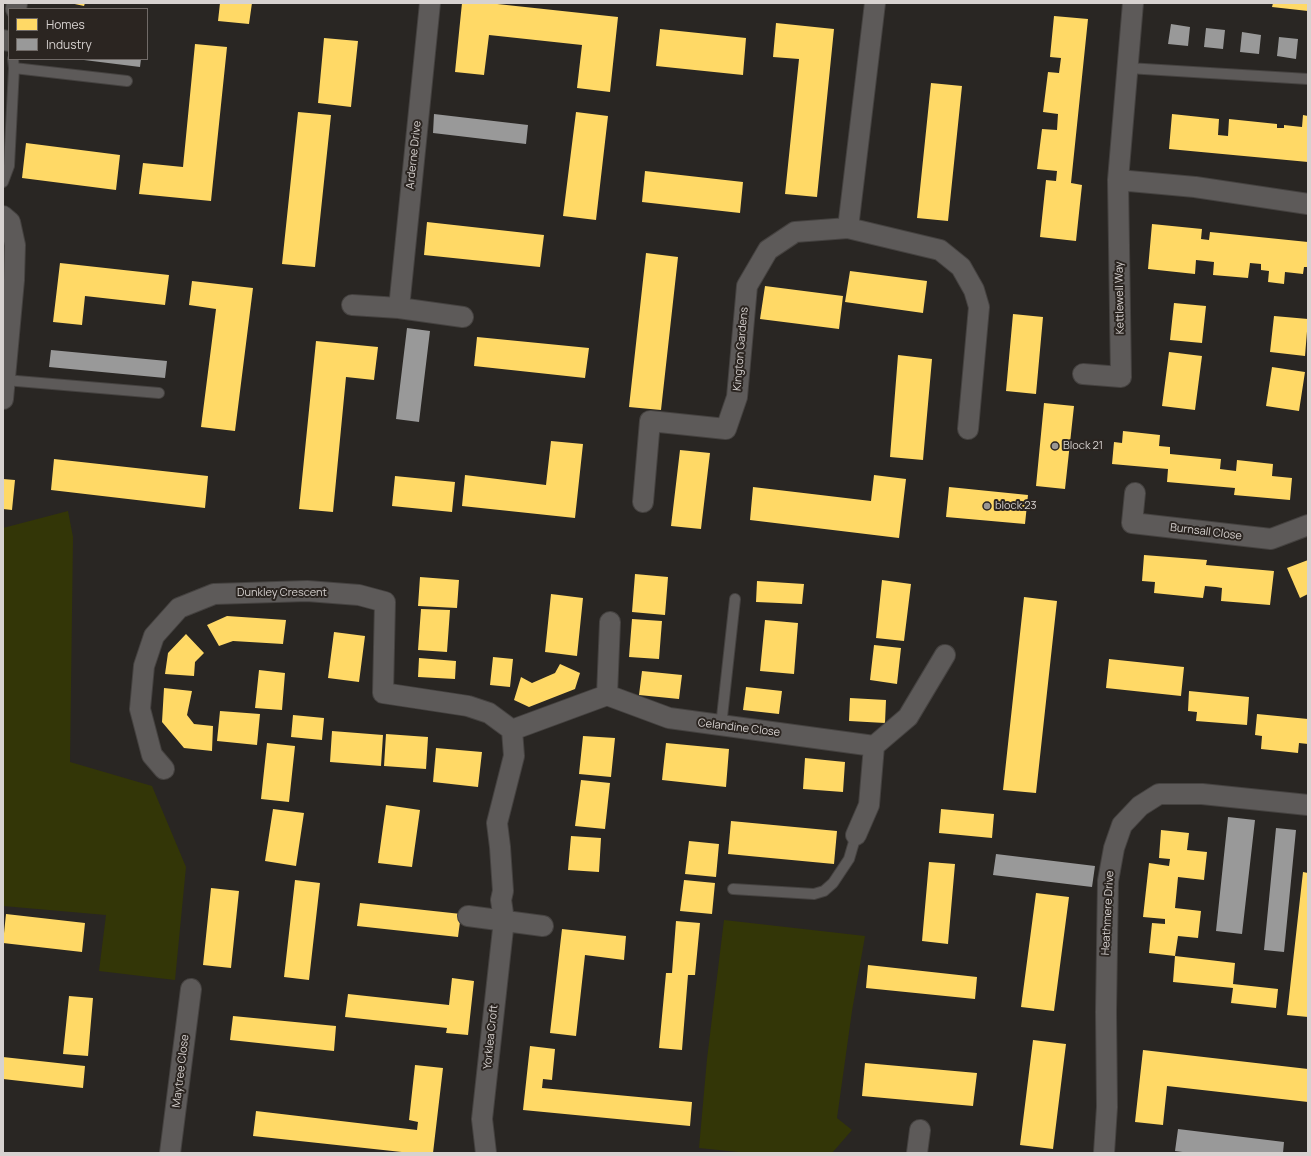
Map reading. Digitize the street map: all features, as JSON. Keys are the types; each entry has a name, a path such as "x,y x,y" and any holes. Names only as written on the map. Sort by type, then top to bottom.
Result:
{"street":[{"name":"Arderne Drive","path":"399,308 430,3"},
{"path":"848,228 875,3"},
{"name":"Kettlewell Way","path":"1084,374 1122,377 1118,180 1133,3"},
{"path":"1118,180 1195,187 1308,204"},
{"path":"3,216 10,222 15,245 14,280 4,390"},
{"name":"Kington Gardens","path":"643,502 650,421 726,429 737,397 747,286 768,250 795,232 848,228 940,250 961,267 974,290 979,307 968,429"},
{"path":"352,305 399,308 463,317"},
{"name":"Burnsall Close","path":"1135,493 1132,523 1271,539 1308,525"},
{"name":"Dunkley Crescent","path":"164,769 152,755 140,709 144,666 154,636 179,608 214,594 307,591 359,595 385,602 383,693 468,706 489,713 512,730"},
{"path":"504,920 501,900 503,891 497,823 514,756 512,730 607,695 610,622"},
{"path":"856,835 869,805 874,746 908,717 945,655"},
{"name":"Celandine Close","path":"607,695 669,718 874,746"},
{"name":"Heathmere Drive","path":"1104,1153 1107,1108 1106,1019 1108,881 1114,848 1122,825 1140,806 1159,794 1202,794 1308,805"},
{"path":"468,916 543,926"},
{"name":"Yorklea Croft","path":"486,1153 482,1119 504,920"},
{"name":"Maytree Close","path":"170,1153 191,989"},
{"path":"917,1153 920,1130"}],"lane":[{"path":"3,182 8,166 13,64 127,80"},
{"path":"1128,68 1308,79"},
{"path":"4,390 159,393"},
{"path":"721,726 735,599"},
{"path":"733,889 814,894 824,891 833,883 849,860 856,835"}],"green space":[{"path":"68,511 73,537 70,762 152,786 186,867 175,980 99,971 106,915 3,906 3,528"},
{"path":"724,920 865,936 852,1011 837,1118 852,1130 832,1153 748,1153 699,1148 707,1059"}],"building: Homes":[{"path":"70,3 85,3 84,6"},
{"path":"220,3 252,3 249,24 218,21"},
{"path":"462,3 488,3 618,17 610,92 577,88 582,45 489,35 484,75 455,72"},
{"path":"1273,3 1308,3 1308,11 1272,7"},
{"path":"1054,16 1088,19 1071,183 1082,185 1076,241 1040,237 1046,180 1056,181 1057,171 1037,169 1042,129 1057,130 1058,114 1043,112 1048,72 1059,73 1061,58 1050,57"},
{"path":"776,23 834,29 817,197 785,194 799,59 773,57"},
{"path":"660,29 746,38 743,75 656,66"},
{"path":"324,38 358,41 351,107 318,103"},
{"path":"195,44 227,47 211,201 139,194 143,163 183,167"},
{"path":"931,83 962,86 948,221 917,218"},
{"path":"298,112 331,115 315,267 282,264"},
{"path":"576,112 608,116 596,220 563,216"},
{"path":"1172,114 1219,119 1218,135 1228,136 1229,119 1277,124 1277,128 1284,128 1284,125 1302,127 1303,115 1308,116 1308,162 1169,149"},
{"path":"26,143 120,155 116,190 22,178"},
{"path":"645,171 743,182 740,213 642,202"},
{"path":"427,222 544,235 540,267 424,255"},
{"path":"1152,224 1202,229 1201,239 1209,240 1210,232 1308,242 1308,267 1304,267 1303,274 1285,272 1284,284 1268,282 1269,271 1261,270 1261,264 1250,263 1248,278 1213,275 1214,262 1196,260 1195,274 1148,269"},
{"path":"646,253 678,257 661,410 629,407"},
{"path":"60,263 169,275 165,305 85,296 82,325 53,322"},
{"path":"850,271 927,281 923,313 845,302"},
{"path":"192,281 253,288 235,431 201,427 216,309 189,305"},
{"path":"765,286 843,296 839,329 760,319"},
{"path":"1174,303 1206,306 1202,343 1170,340"},
{"path":"1013,314 1043,317 1036,394 1006,391"},
{"path":"1274,316 1308,319 1305,356 1270,352"},
{"path":"477,337 589,348 585,378 474,366"},
{"path":"316,341 378,347 374,380 346,377 333,512 299,509"},
{"path":"1169,352 1202,356 1195,410 1162,406"},
{"path":"898,355 932,359 923,460 890,457"},
{"path":"1272,367 1305,372 1299,411 1266,406"},
{"name":"Block 21","path":"1044,403 1074,406 1065,489 1036,486"},
{"path":"1123,431 1160,435 1159,446 1170,447 1170,454 1221,459 1220,469 1236,471 1237,460 1273,464 1272,476 1292,478 1290,500 1234,495 1235,488 1167,482 1168,469 1112,464 1114,442 1122,443"},
{"path":"551,441 583,444 575,518 462,506 465,475 546,485"},
{"path":"680,450 710,453 701,529 671,526"},
{"path":"54,459 208,476 205,508 51,490"},
{"path":"874,475 906,479 899,538 750,520 753,487 871,501"},
{"path":"395,476 455,482 452,512 392,506"},
{"path":"3,479 15,480 12,510 3,509"},
{"name":"block 23","path":"949,487 1028,495 1025,524 946,517"},
{"path":"1144,555 1207,560 1206,565 1274,571 1270,605 1221,601 1222,588 1216,587 1205,586 1203,598 1154,593 1155,582 1142,581"},
{"path":"1308,560 1308,594 1300,598 1287,568"},
{"path":"635,574 668,577 665,615 632,612"},
{"path":"420,577 459,580 457,608 418,606"},
{"path":"882,580 911,584 904,641 876,638"},
{"path":"757,581 804,584 802,604 756,602"},
{"path":"551,594 583,598 577,656 545,652"},
{"path":"1024,597 1057,601 1036,793 1003,790"},
{"path":"421,609 450,610 447,652 418,650"},
{"path":"227,616 286,620 283,644 233,641 219,646 207,625"},
{"path":"632,619 662,621 659,659 629,657"},
{"path":"765,620 798,623 794,674 760,671"},
{"path":"334,632 365,636 359,682 328,678"},
{"path":"186,634 204,653 195,662 194,676 165,674 168,653"},
{"path":"874,645 901,648 897,684 870,680"},
{"path":"493,657 513,659 510,687 490,685"},
{"path":"419,658 456,661 455,679 418,677"},
{"path":"1109,659 1184,667 1181,696 1106,688"},
{"path":"560,664 580,673 575,689 529,707 514,700 521,677 532,683 555,673"},
{"path":"259,670 285,673 282,710 255,708"},
{"path":"642,671 682,675 679,699 639,695"},
{"path":"746,687 782,691 779,714 743,710"},
{"path":"164,688 192,691 187,715 194,724 213,726 212,751 184,748 162,722"},
{"path":"1189,691 1249,697 1247,725 1196,721 1197,712 1188,711"},
{"path":"850,698 886,700 885,723 849,721"},
{"path":"220,711 260,714 257,745 217,741"},
{"path":"1257,714 1308,719 1308,744 1299,743 1298,753 1261,749 1262,736 1255,735"},
{"path":"293,715 324,718 322,740 291,737"},
{"path":"332,731 383,735 381,766 330,762"},
{"path":"386,734 428,737 426,769 384,766"},
{"path":"583,736 615,738 611,777 579,774"},
{"path":"267,743 295,746 289,802 261,799"},
{"path":"666,743 729,749 726,787 662,780"},
{"path":"436,748 482,752 478,787 433,782"},
{"path":"805,758 845,762 843,792 803,789"},
{"path":"581,780 610,783 605,829 575,826"},
{"path":"386,805 420,810 412,867 378,863"},
{"path":"273,809 304,813 296,866 265,861"},
{"path":"941,809 994,814 992,838 939,833"},
{"path":"731,821 837,831 834,864 728,854"},
{"path":"1161,830 1189,833 1187,850 1207,852 1204,880 1178,877 1175,908 1201,911 1198,938 1178,936 1175,956 1149,953 1152,923 1165,924 1165,919 1143,917 1149,863 1169,866 1170,859 1159,858"},
{"path":"571,836 601,838 599,872 568,870"},
{"path":"689,841 719,844 716,877 685,874"},
{"path":"929,862 955,864 948,944 922,941"},
{"path":"1303,872 1308,873 1308,1017 1287,1015"},
{"path":"295,880 320,883 309,980 284,977"},
{"path":"684,880 715,883 712,914 680,911"},
{"path":"211,888 239,891 231,968 203,965"},
{"path":"1036,893 1069,897 1054,1011 1021,1007"},
{"path":"360,903 461,914 458,937 357,926"},
{"path":"6,914 85,923 82,952 3,943"},
{"path":"676,921 700,923 695,975 688,975 682,1050 659,1048 666,973 672,973"},
{"path":"562,929 626,936 624,960 585,955 576,1036 550,1033"},
{"path":"1175,956 1235,963 1233,984 1278,989 1276,1008 1231,1003 1233,988 1173,982"},
{"path":"868,965 977,977 975,999 866,988"},
{"path":"452,978 474,981 468,1035 446,1033 447,1028 345,1017 348,994 449,1005"},
{"path":"69,996 93,998 88,1056 63,1054"},
{"path":"233,1016 336,1026 334,1051 230,1040"},
{"path":"1033,1040 1066,1044 1053,1149 1020,1145"},
{"path":"530,1046 555,1049 552,1080 543,1079 542,1088 692,1102 690,1126 523,1110"},
{"path":"1143,1050 1308,1069 1308,1102 1167,1086 1163,1125 1135,1122"},
{"path":"3,1057 85,1066 83,1088 3,1079"},
{"path":"865,1063 977,1073 973,1106 862,1096"},
{"path":"415,1065 443,1068 433,1153 411,1153 253,1136 256,1111 417,1130 418,1122 409,1120"}],"building: Industry":[{"path":"1171,24 1190,27 1188,46 1168,44"},
{"path":"1206,28 1225,30 1223,49 1204,47"},
{"path":"1242,32 1261,35 1259,54 1240,52"},
{"path":"1279,37 1298,39 1296,59 1277,56"},
{"path":"84,60 141,60 140,67"},
{"path":"434,114 528,125 526,144 433,133"},
{"path":"407,328 430,331 419,422 396,419"},
{"path":"51,350 167,361 165,378 49,367"},
{"path":"1228,817 1255,820 1242,934 1216,931"},
{"path":"1276,828 1296,830 1284,952 1264,950"},
{"path":"996,854 1095,866 1092,887 993,875"},
{"path":"1178,1129 1284,1142 1283,1153 1190,1153 1175,1151"}],"place":[{"name":"Block 21","path":"1055,446"},
{"name":"block 23","path":"987,506"}]}
